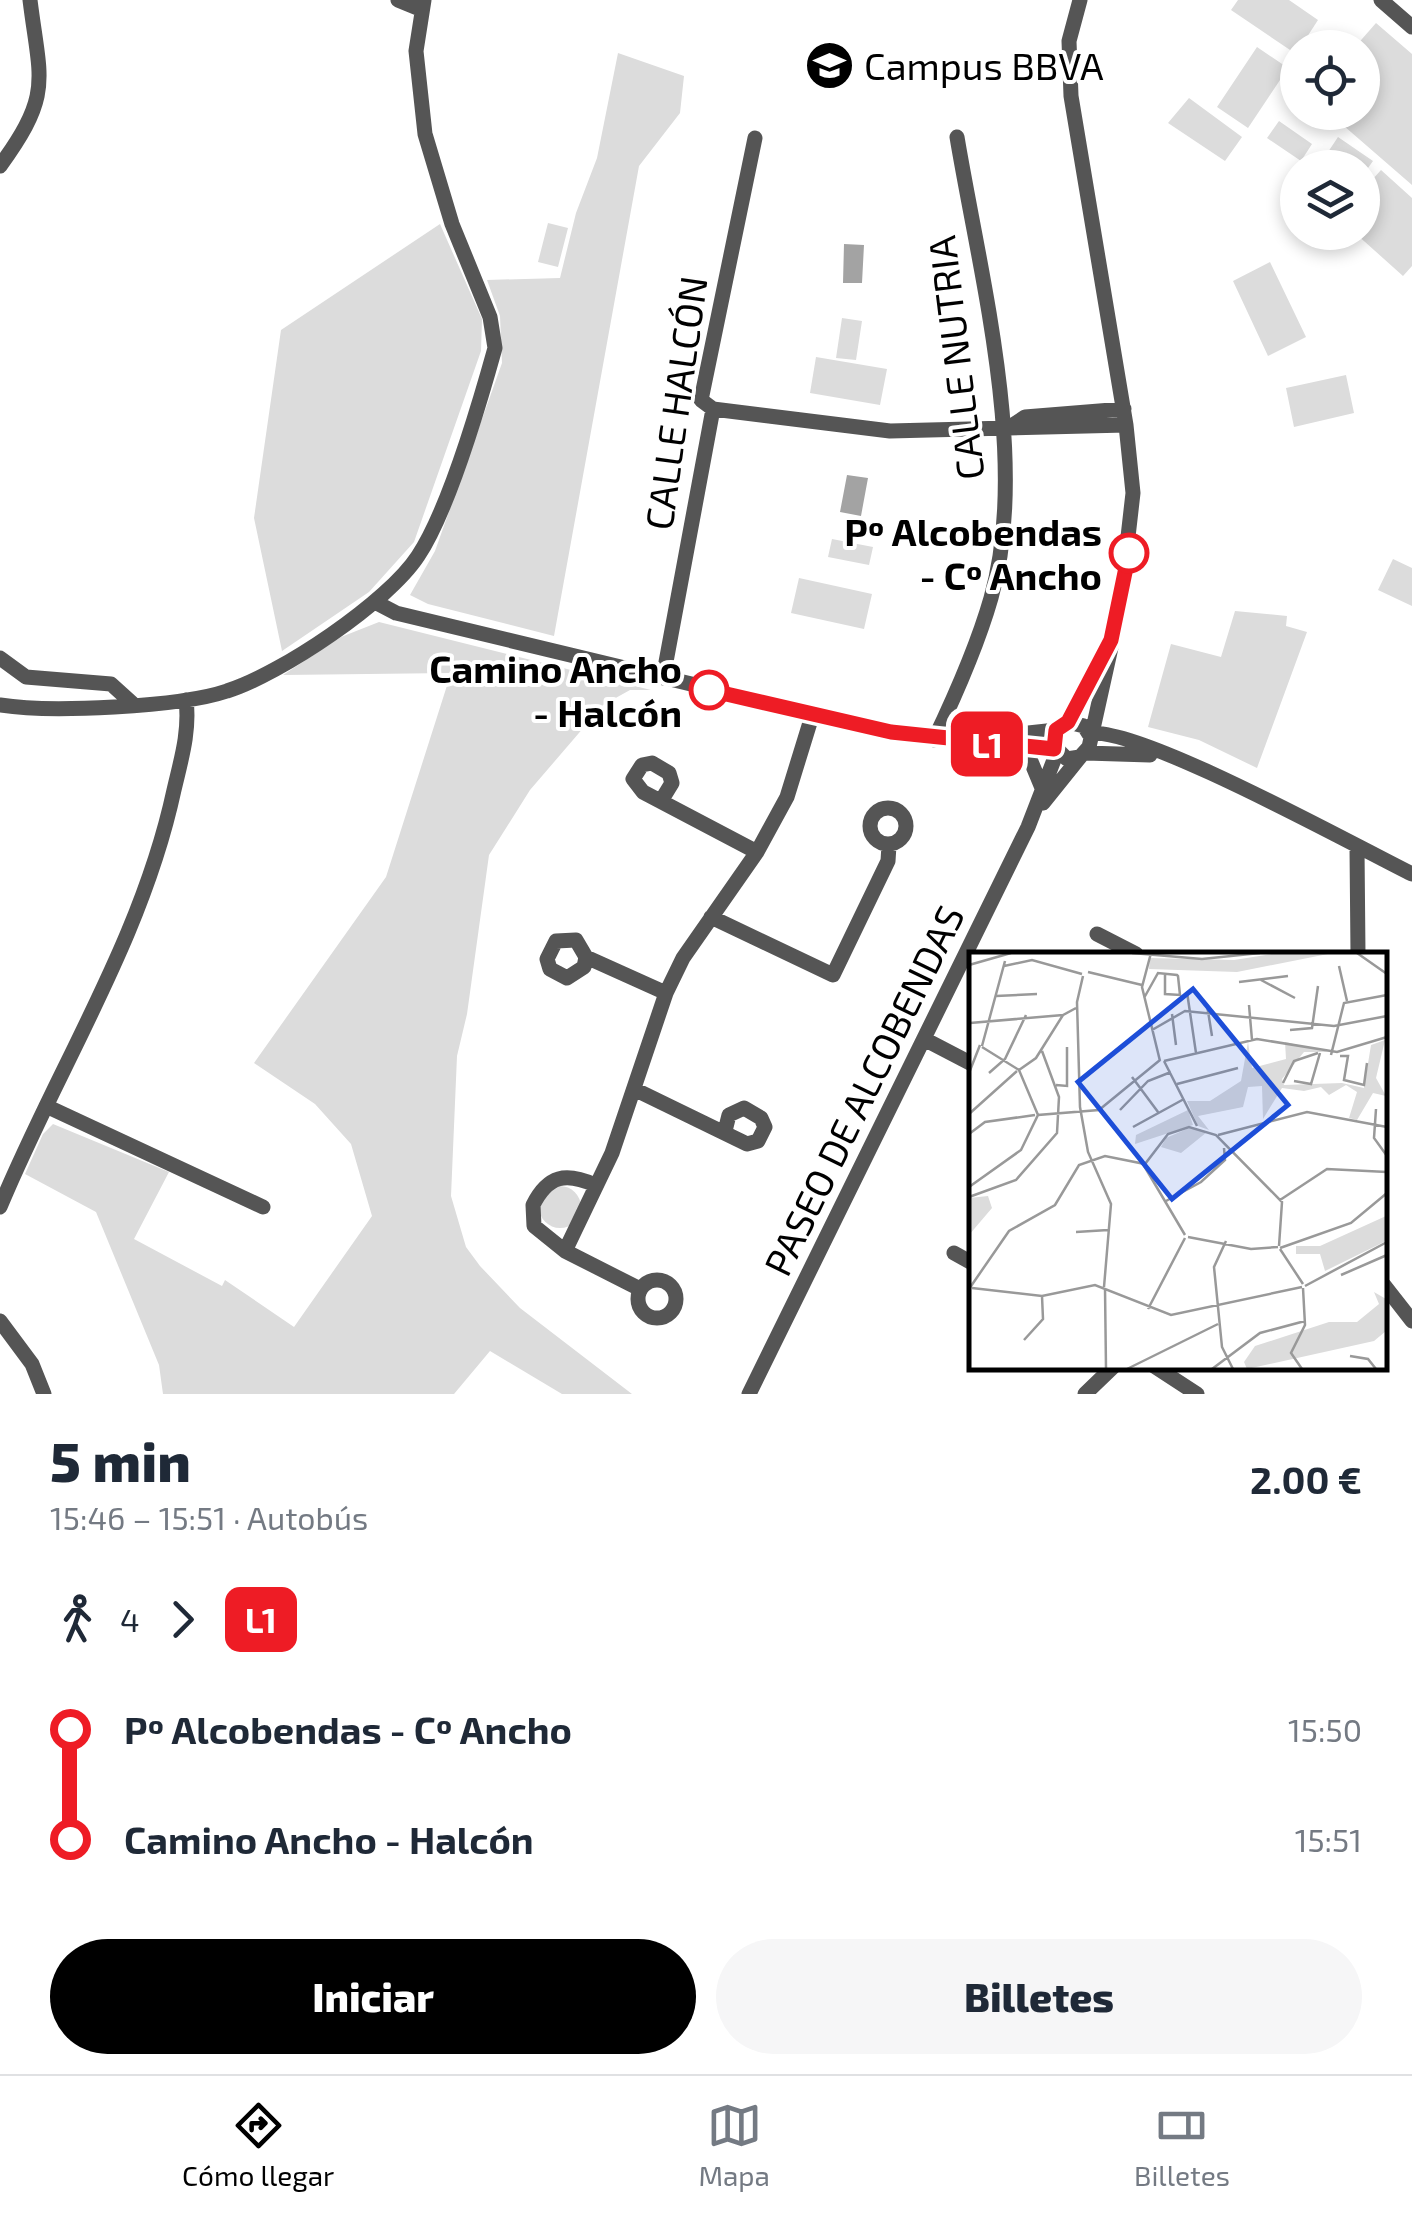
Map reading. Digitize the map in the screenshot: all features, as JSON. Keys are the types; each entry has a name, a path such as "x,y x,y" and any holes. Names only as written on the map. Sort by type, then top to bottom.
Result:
{"street":[{"path":"0,166 37,101 40,51 30,0"},
{"path":"0,706 27,710 132,703 194,698 232,690 375,602 417,558 432,530 495,348 490,317 452,224 426,134 416,52 422,4 398,0"},
{"path":"1080,0 1070,40 1071,96 1125,417 1133,493 1129,553 1082,755"},
{"path":"1381,0 1412,27"},
{"name":"CALLE NUTRIA","path":"934,740 963,679 992,595 1004,517 1008,426 957,137"},
{"name":"CALLE HALCÓN","path":"663,678 712,409 701,400 754,138"},
{"path":"712,409 890,431 1008,426 1032,430 1125,417"},
{"path":"390,589 416,615"},
{"path":"375,602 388,611 812,716 934,740 964,740 1062,726 1084,726 1089,734"},
{"path":"1056,750 1062,726 1111,640"},
{"path":"0,658 26,677 111,684 132,703"},
{"path":"0,1207 140,908 165,835 194,698"},
{"path":"565,1251 636,1090 666,992 711,916 757,852 786,797 812,716"},
{"path":"1089,734 1102,731 1170,756 1412,874"},
{"path":"964,740 1056,750 1067,759 1082,755 1170,756"},
{"path":"1012,748 1030,758 1042,788"},
{"name":"PASEO DE ALCOBENDAS","path":"749,1394 1035,814 1056,750"},
{"name":"PASEO DE ALCOBENDAS","path":"1035,814 1082,755"},
{"path":"662,801 757,852"},
{"path":"711,916 833,975 888,862 890,845"},
{"path":"1357,848 1358,952"},
{"path":"1097,934 1132,952"},
{"path":"586,957 666,992"},
{"path":"924,1039 969,1062"},
{"path":"636,1090 725,1131"},
{"path":"46,1106 262,1207"},
{"path":"595,1186 566,1175 557,1177 533,1205 531,1216 539,1234 640,1289"},
{"path":"954,1254 969,1262"},
{"path":"1387,1289 1412,1321"},
{"path":"0,1321 32,1364 44,1394"},
{"path":"1085,1394 1111,1369"},
{"path":"1159,1369 1197,1394"}],"shaded area":[{"path":"1238,0 1289,0 1318,20 1312,30 1280,30 1280,43 1231,10"},
{"path":"1376,23 1412,54 1412,185 1380,157 1380,150 1372,150 1349,130 1380,130 1380,30 1370,30"},
{"path":"1257,47 1280,63 1280,80 1248,128 1217,107"},
{"path":"618,53 684,76 680,113 639,166 554,636 428,604 410,595 435,551 502,363 500,316 487,280 560,278 576,213 597,158"},
{"path":"1189,98 1242,137 1225,161 1168,123"},
{"path":"1279,121 1280,130 1292,130 1312,144 1308,150 1285,150 1267,138"},
{"path":"1338,137 1357,150 1329,150"},
{"path":"1380,171 1412,198 1412,266 1403,276 1374,250 1380,250"},
{"path":"548,223 568,228 558,267 538,262"},
{"path":"440,224 482,319 481,351 414,542 369,592 282,651 254,518 281,330"},
{"path":"844,244 864,245 862,283 843,283"},
{"path":"1270,262 1306,337 1268,356 1233,281"},
{"path":"842,318 862,321 856,360 836,358"},
{"path":"816,357 887,369 880,405 810,393"},
{"path":"1346,375 1354,413 1294,427 1286,388"},
{"path":"847,475 868,478 861,516 840,512"},
{"path":"832,539 873,547 869,565 828,557"},
{"path":"1393,559 1412,568 1412,606 1378,590"},
{"path":"799,578 872,594 864,629 791,613"},
{"path":"1235,611 1287,616 1286,626 1307,632 1257,768 1199,740 1148,727 1171,644 1221,657"},
{"path":"379,622 651,690 630,690 603,705 530,790 489,855 467,1014 457,1056 451,1196 466,1247 480,1266 520,1308 632,1394 562,1394 490,1351 454,1394 163,1394 159,1365 96,1212 25,1174 43,1134 53,1124 169,1172 134,1239 222,1286 225,1280 294,1327 372,1216 351,1144 315,1104 254,1063 386,877 451,673 283,675 341,637"},
{"path":"560,1186 575,1192 581,1207 575,1222 560,1228 545,1222 539,1207 545,1192"}],"bus line":[{"name":"L1","path":"709,690 812,716 934,740 1054,749 1056,730 1068,722 1111,640 1129,553"}],"place":[{"name":"Campus BBVA","path":"829,65"},
{"name":"Pº Alcobendas - Cº Ancho","path":"1129,553"},
{"name":"Camino Ancho - Halcón","path":"709,690"}]}
